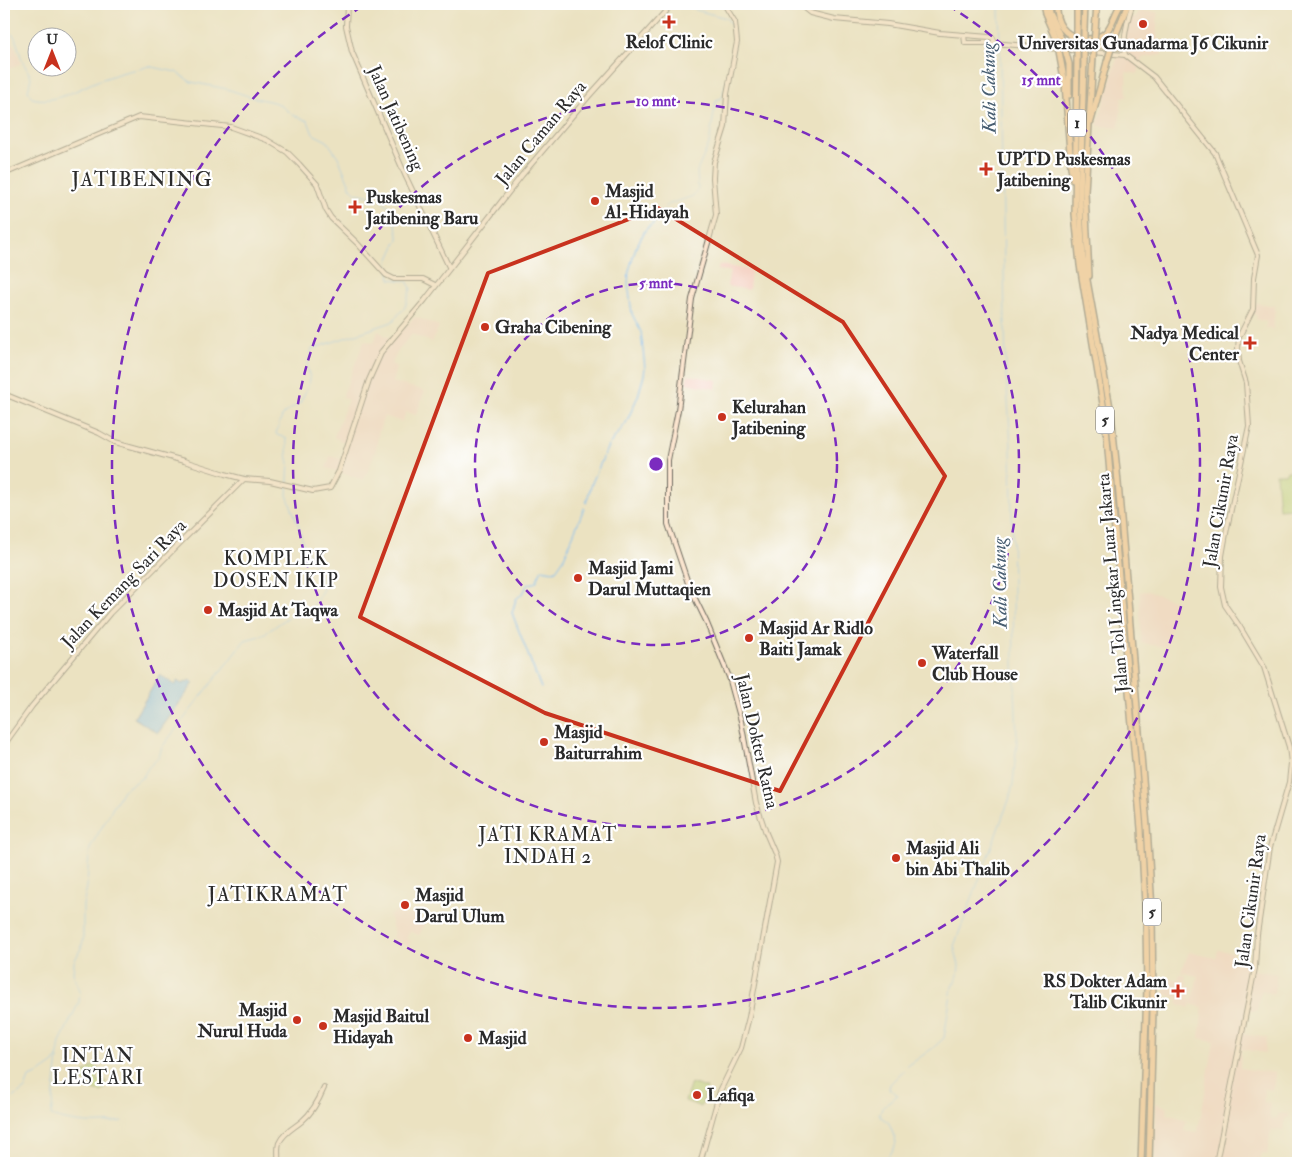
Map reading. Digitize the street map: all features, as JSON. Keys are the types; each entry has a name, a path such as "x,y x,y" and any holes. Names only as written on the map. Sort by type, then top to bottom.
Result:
{"highway":[{"path":"1043,4 1045,14 1066,51 1070,71 1068,123"},
{"path":"1048,4 1049,13 1058,38 1065,84 1071,167 1075,188"},
{"path":"1056,4 1055,12 1065,32 1080,38 1095,39 1106,31 1119,4"},
{"name":"Jalan Tol Lingkar Luar Jakarta","path":"1078,4 1075,214 1080,265 1105,416 1141,829 1147,988 1140,1163"},
{"name":"Jalan Tol Lingkar Luar Jakarta","path":"1085,4 1080,196 1083,258 1111,413 1147,826 1152,910 1149,1163"},
{"path":"1089,294 1085,192 1097,4"},
{"path":"1088,138 1098,92 1114,39 1128,4"}],"street":[{"name":"Jalan Jatibening","path":"347,4 346,26 352,52 403,171 450,267"},
{"name":"Jalan Caman Raya","path":"244,479 262,479 318,491 326,490 332,486 382,351 552,139 672,4"},
{"name":"Jalan Dokter Ratna","path":"700,1163 720,1091 741,1048 749,1017 777,862 756,803 741,721 729,677 689,586 668,524 668,460 678,410 692,299 716,215 713,178 714,162 725,127 727,94 737,42 735,22 724,4"},
{"path":"794,4 800,5 810,13 834,19 866,21 920,30 994,38 998,44"},
{"path":"964,35 965,43 1126,55 1124,48 1128,20 1133,4"},
{"path":"1044,48 1059,43 1066,43 1124,48"},
{"path":"1066,43 1066,51"},
{"name":"Jalan Cikunir Raya","path":"1126,55 1154,77 1215,153 1230,193 1258,255 1254,278 1253,309 1240,337 1238,348 1239,361 1246,383 1249,426 1222,556 1221,587 1225,605 1264,668 1289,747 1291,763 1289,782 1270,847 1256,934 1256,968 1216,1163"},
{"path":"4,174 139,117 231,127 267,140 293,158 317,184 326,210 331,218 386,275 394,279 423,278 435,285"},
{"path":"4,394 99,433 115,442 244,479"},
{"name":"Jalan Kemang Sari Raya","path":"4,745 32,706 110,613 244,479"},
{"path":"278,1163 279,1143 290,1128 301,1122 313,1110 324,1088"}],"highlighted area":[{"path":"658,208 843,322 945,476 780,791 545,713 360,617 488,273"}],"shaded area":[{"path":"1139,12 1157,12 1157,34 1162,55 1142,58 1138,74 1126,72 1127,97 1122,97 1119,128 1097,126 1129,17 1136,17"},
{"path":"4,32 11,37 21,63 4,71"},
{"path":"719,265 751,270 749,290 727,286 730,271 718,270"},
{"path":"1256,303 1275,306 1273,329 1265,328 1267,322 1256,319 1257,315 1253,314"},
{"path":"415,317 439,326 432,342 412,334 398,350 391,364 396,367 392,382 425,391 416,415 406,412 402,422 384,416 378,434 376,450 364,480 326,468 330,456 341,459 348,444 334,437 348,400 343,397 344,392 364,341 374,343 378,331 392,340"},
{"path":"688,375 717,380 716,389 686,383"},
{"path":"1148,591 1175,601 1167,647 1141,643 1140,592"},
{"path":"396,911 409,915 410,912 427,920 419,935 410,931 406,938 411,941 408,946 392,938 394,933 389,915"},
{"path":"1218,950 1232,952 1232,960 1255,963 1255,970 1277,974 1274,994 1261,991 1257,1011 1249,1010 1244,1034 1267,1038 1265,1053 1241,1049 1240,1068 1275,1073 1273,1090 1264,1089 1264,1102 1270,1103 1270,1118 1277,1118 1278,1114 1289,1113 1289,1118 1285,1118 1285,1130 1271,1131 1267,1155 1262,1153 1259,1162 1247,1160 1245,1163 1155,1163 1156,1103 1168,1108 1167,1114 1186,1120 1184,1131 1198,1132 1214,1041 1199,1038 1203,1007 1191,1003 1189,1008 1177,1003 1179,998 1164,994 1168,978 1178,980 1180,974 1186,976 1185,981 1188,982 1187,985 1193,987 1189,999 1192,1001 1198,976 1181,972 1189,952 1216,958"}],"green space":[{"path":"1298,458 1298,516 1295,515 1293,508 1279,509 1276,474 1285,474 1293,469"},
{"path":"94,1065 100,1070 97,1080 106,1081 105,1089 101,1092 92,1090 92,1082 76,1080"},
{"name":"Lafiqa","path":"691,1083 707,1088 701,1107 685,1101"}],"water":[{"path":"160,675 175,685 177,681 182,684 190,680 194,683 158,733 134,718"}],"waterway":[{"path":"4,1105 25,1089 29,1078 54,1063 58,1055 60,1042 79,1002 80,991 73,973 74,962 83,941 83,905 87,887 89,852 123,790 143,777 148,768 159,757 162,747 245,640 263,635 287,618 312,608 323,589 320,574 303,543 287,495 289,462 286,438 276,433 283,414 300,403 309,384 310,378 307,367 312,349 392,322 405,307 411,288 407,281 390,279 388,261 398,239 393,210 375,197 356,193 351,188 338,157 327,141 313,134 308,121 293,115 279,104 227,89 191,82 176,72 148,66 97,81 61,97 52,99 32,98 28,91 31,77 22,60 15,37 6,28 4,14 7,4"},
{"path":"586,503 592,483 608,446 626,423 638,396 644,375 641,332 632,314 628,283 629,271 636,247 646,229 654,223 667,205 693,196 698,189 697,171 709,144 716,100 722,98 730,68 734,45 731,25 726,18 696,10 689,4"},
{"name":"Kali Cakung","path":"888,1163 888,1156 894,1149 896,1142 889,1123 879,1113 888,1102 898,1095 889,1089 890,1084 909,1065 944,1038 952,987 958,975 959,965 954,946 1009,800 1013,784 1017,739 1011,445 1006,373 999,4"},
{"path":"541,688 512,613 516,599 524,592 527,585 536,582 542,569 556,570 563,560 584,508"},
{"path":"58,1058 51,1116 86,1123 122,1121"}],"place":[{"name":"Relof Clinic","path":"669,22"},
{"name":"Universitas Gunadarma J6 Cikunir","path":"1143,24"},
{"name":"UPTD Puskesmas Jatibening","path":"986,169"},
{"name":"Masjid Al-Hidayah","path":"595,201"},
{"name":"Puskesmas Jatibening Baru","path":"355,207"},
{"name":"Graha Cibening","path":"485,327"},
{"name":"Nadya Medical Center","path":"1250,343"},
{"name":"Kelurahan Jatibening","path":"722,417"},
{"name":"Masjid Jami Darul Muttaqien","path":"578,578"},
{"name":"Masjid At Taqwa","path":"208,610"},
{"name":"Masjid Ar Ridlo Baiti Jamak","path":"749,638"},
{"name":"Waterfall Club House","path":"922,663"},
{"name":"Masjid Baiturrahim","path":"544,742"},
{"name":"Masjid Ali bin Abi Thalib","path":"896,858"},
{"name":"Masjid Darul Ulum","path":"405,905"},
{"name":"RS Dokter Adam Talib Cikunir","path":"1178,991"},
{"name":"Masjid Nurul Huda","path":"297,1020"},
{"name":"Masjid Baitul Hidayah","path":"323,1026"},
{"name":"Masjid","path":"468,1038"},
{"name":"Lafiqa","path":"697,1095"}],"district":[{"name":"JATIBENING","path":"142,179"},
{"name":"KOMPLEK DOSEN IKIP","path":"276,570"},
{"name":"JATI KRAMAT INDAH 2","path":"548,846"},
{"name":"JATIKRAMAT","path":"278,894"},
{"name":"INTAN LESTARI","path":"98,1067"}]}
